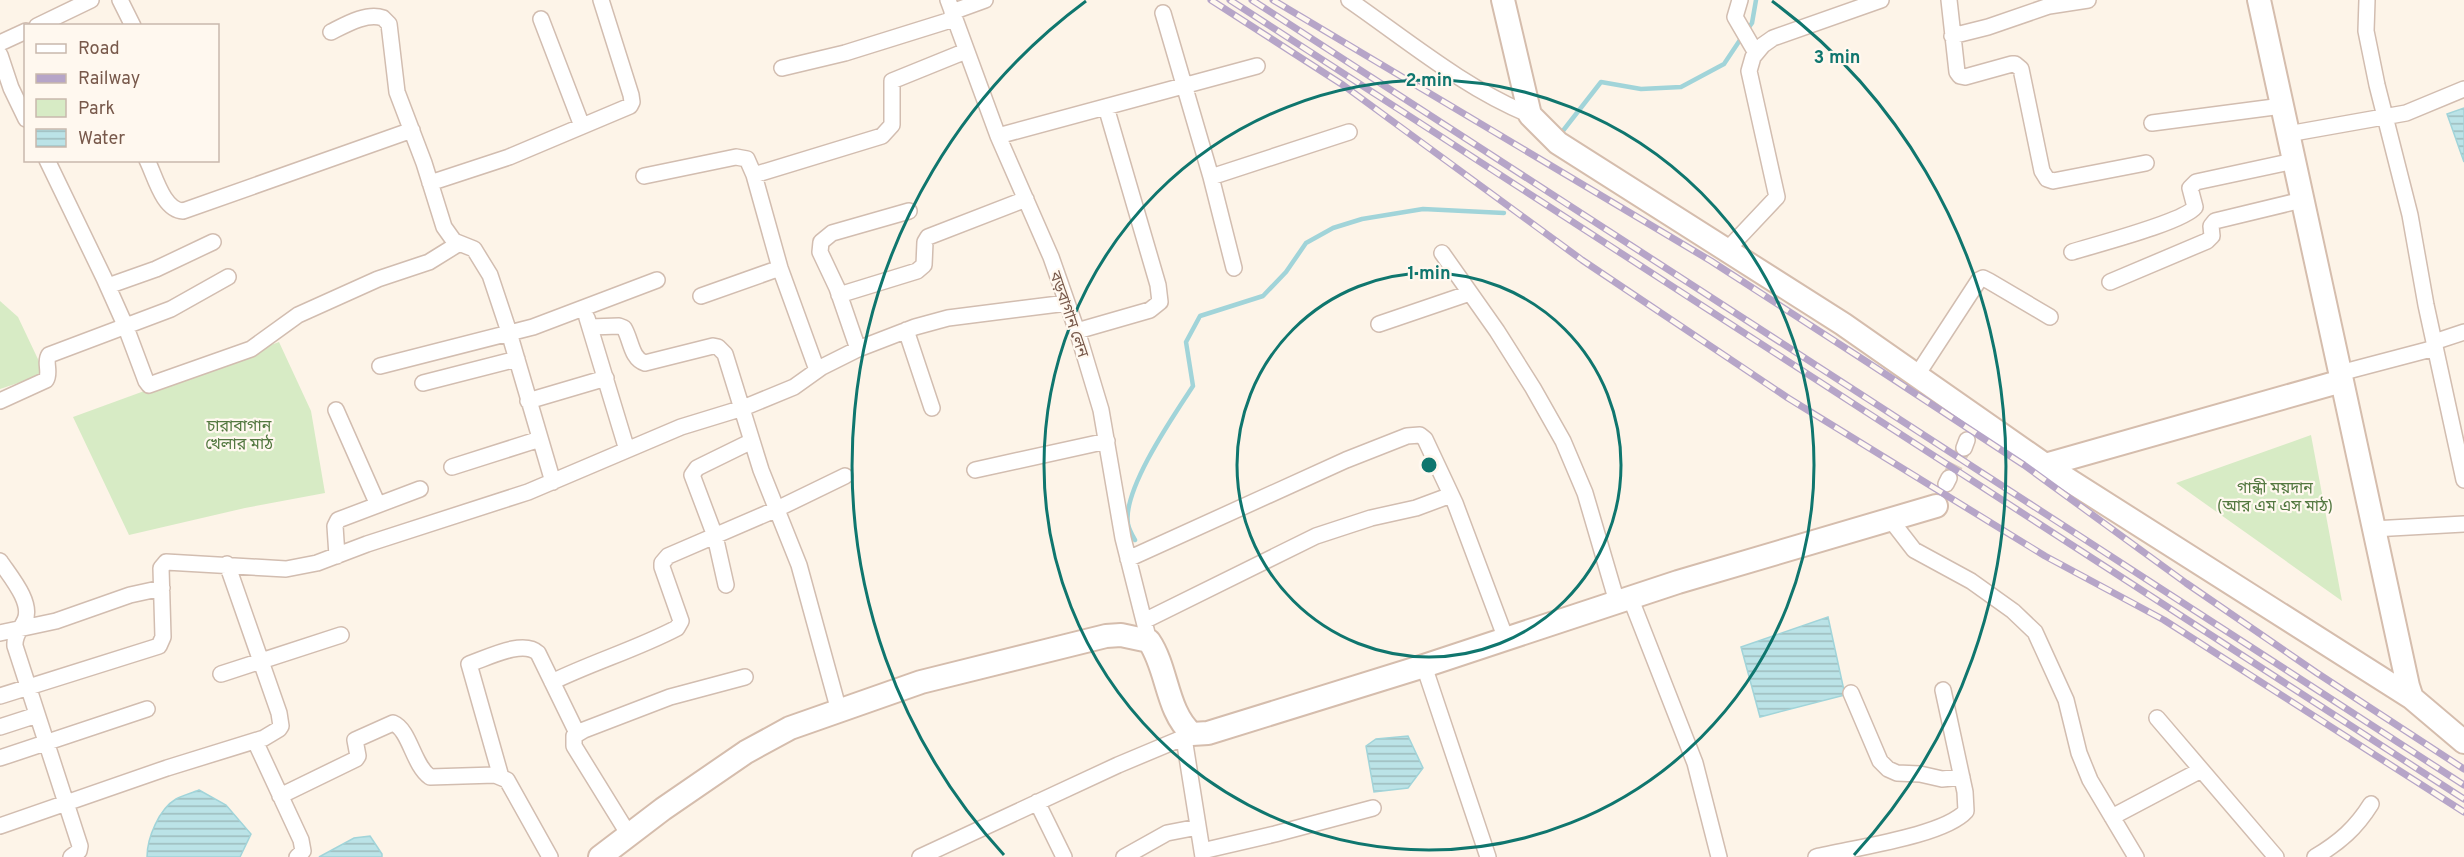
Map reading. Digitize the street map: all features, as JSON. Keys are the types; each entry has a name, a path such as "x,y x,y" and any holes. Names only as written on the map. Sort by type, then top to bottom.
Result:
{"street":[{"path":"41,24 91,0"},
{"path":"120,0 132,24"},
{"path":"430,183 509,157 625,110 632,102 601,0"},
{"path":"782,68 845,53 951,10 986,0"},
{"path":"1348,0 1459,77 1507,106 1530,115 1558,143 1843,324 2045,465 2412,698 2461,736"},
{"path":"1503,0 1530,115"},
{"path":"1740,0 1735,17 1756,53"},
{"path":"1727,250 1777,198 1749,71 1750,62 1767,42 1784,33 1881,0"},
{"path":"1949,0 1957,72 1960,76 1965,77 2012,64 2021,69 2042,171 2047,179 2053,181 2146,163"},
{"path":"1952,36 1988,27 2049,6 2088,0"},
{"path":"2259,0 2404,674 2412,698"},
{"path":"2367,0 2366,31 2383,115 2410,215 2434,345 2464,480"},
{"name":"বড়বাগান লেন","path":"951,10 998,136 1051,257 1077,332 1101,410 1128,560 1146,631"},
{"path":"1163,13 1211,177 1234,268"},
{"path":"330,32 353,21 371,16 379,16 387,20 390,27 397,92 444,227 458,244 474,249 479,255 497,294 553,482"},
{"path":"541,19 582,126"},
{"path":"0,43 24,32"},
{"path":"754,175 882,136 892,125 892,81 966,51"},
{"path":"0,55 11,88 24,115"},
{"path":"998,136 1257,66"},
{"path":"2288,134 2383,115 2406,113 2464,89"},
{"path":"1077,332 1150,310 1160,302 1158,285 1106,106"},
{"path":"2152,123 2282,106"},
{"path":"148,162 169,204 183,211 412,130"},
{"path":"1211,177 1349,132"},
{"path":"644,176 736,157 747,159 754,175 780,268 817,370"},
{"path":"2072,252 2159,225 2190,212 2194,207 2190,189 2196,182 2294,161"},
{"path":"53,162 125,325 146,381 152,385 251,349 298,315 378,279 429,262 458,244"},
{"path":"839,295 917,271 924,265 925,242 928,237 1026,199"},
{"path":"2110,282 2207,241 2212,236 2211,226 2215,221 2302,200"},
{"path":"858,349 839,295 820,252 821,242 832,234 909,211"},
{"path":"108,286 156,269 213,242"},
{"path":"1442,253 1533,388 1577,470 1598,535 1695,763 1719,857"},
{"path":"701,296 780,268"},
{"path":"0,401 46,380 47,359 50,355 189,300 228,277"},
{"path":"1917,375 1978,279 1983,278 1989,281 2050,317"},
{"path":"380,366 533,327 657,280"},
{"path":"1379,324 1470,293"},
{"path":"0,696 159,646 164,637 161,568 166,562 286,569 317,563 553,482 681,427 743,408 794,387 817,370 858,349 906,330 948,318 1067,303"},
{"path":"583,307 627,450"},
{"path":"590,327 619,326 624,328 636,357 640,362 645,363 713,346 726,354 761,470 798,565 839,711"},
{"path":"906,330 932,408"},
{"path":"2045,465 2341,377 2434,345 2464,332"},
{"path":"423,383 517,359"},
{"path":"528,401 606,378"},
{"path":"336,410 378,505"},
{"path":"1128,560 1326,469 1415,434 1425,439 1451,495 1490,591 1506,639"},
{"path":"452,467 540,440"},
{"path":"726,585 715,536 693,480 694,472 703,465 752,441"},
{"path":"975,470 1107,441"},
{"path":"552,682 583,667 616,657 677,628 681,621 662,563 668,556 777,509 845,476"},
{"path":"337,556 336,523 420,489"},
{"path":"600,857 760,743 790,728 921,682 1106,636 1146,631 1316,536 1344,526 1416,508 1451,495"},
{"path":"920,857 1188,736 1208,733 1424,666 1624,599 1937,505"},
{"path":"1890,519 1914,550 1971,581 2013,611 2035,632 2066,700 2079,753 2090,780 2136,857"},
{"path":"2373,529 2464,524"},
{"path":"0,561 26,605 26,618 14,643 81,846 79,851 71,857"},
{"path":"0,826 167,768 255,741 279,729 281,726 279,713 226,564"},
{"path":"0,633 64,618 138,593 162,588"},
{"path":"1146,631 1158,655 1177,715 1188,736 1202,854 1373,808"},
{"path":"221,674 341,635"},
{"path":"550,857 512,786 501,777 469,664 521,646 538,653 578,734"},
{"path":"1424,666 1488,857"},
{"path":"629,835 574,746 572,739 578,734 670,697 745,677"},
{"path":"1816,857 1898,840 1954,822 1966,811 1967,803 1943,690"},
{"path":"1851,693 1880,761 1888,769 1897,773 1920,774 1931,778 1962,777"},
{"path":"0,758 147,709"},
{"path":"0,727 38,714"},
{"path":"2157,718 2276,857"},
{"path":"280,796 356,759 358,756 355,740 393,723 401,728 422,771 430,777 501,777"},
{"path":"255,741 303,847 302,854 297,857"},
{"path":"2112,817 2201,770"},
{"path":"1038,802 1064,857"},
{"path":"2315,857 2346,837 2361,821 2371,804"},
{"path":"1124,857 1167,833 1198,827"}],"green space":[{"path":"0,301 18,317 45,374 0,389"},
{"name":"চারাবাগান খেলার মাঠ","path":"279,342 311,411 325,493 245,508 129,535 73,417"},
{"name":"গান্ধী ময়দান (আর এম এস মাঠ)","path":"2311,435 2342,601 2176,483"}],"water":[{"path":"2464,108 2464,162 2447,114"},
{"path":"1828,617 1845,695 1760,717 1741,647"},
{"path":"1408,736 1423,768 1408,788 1374,792 1366,746 1376,739"},
{"path":"199,790 226,805 251,834 240,857 147,857 152,833 164,810 176,799"},
{"path":"370,836 382,857 319,857 354,838"}],"waterway":[{"path":"1747,30 1752,23 1756,0"},
{"path":"1562,132 1601,82 1641,89 1681,87 1724,64 1742,37"},
{"path":"1135,540 1128,524 1128,509 1133,492 1151,453 1193,386 1186,342 1200,316 1263,296 1286,272 1306,243 1333,228 1362,219 1423,209 1504,213"}],"tunnel":[{"path":"1949,478 1964,448"}],"railway":[{"path":"1211,0 1343,85 1582,260 1788,398 2045,556 2164,620 2464,812"},
{"path":"1230,0 2464,799"},
{"path":"1252,0 2464,785"},
{"path":"1273,0 1711,261 2024,465 2186,583 2317,673 2464,769"}]}
